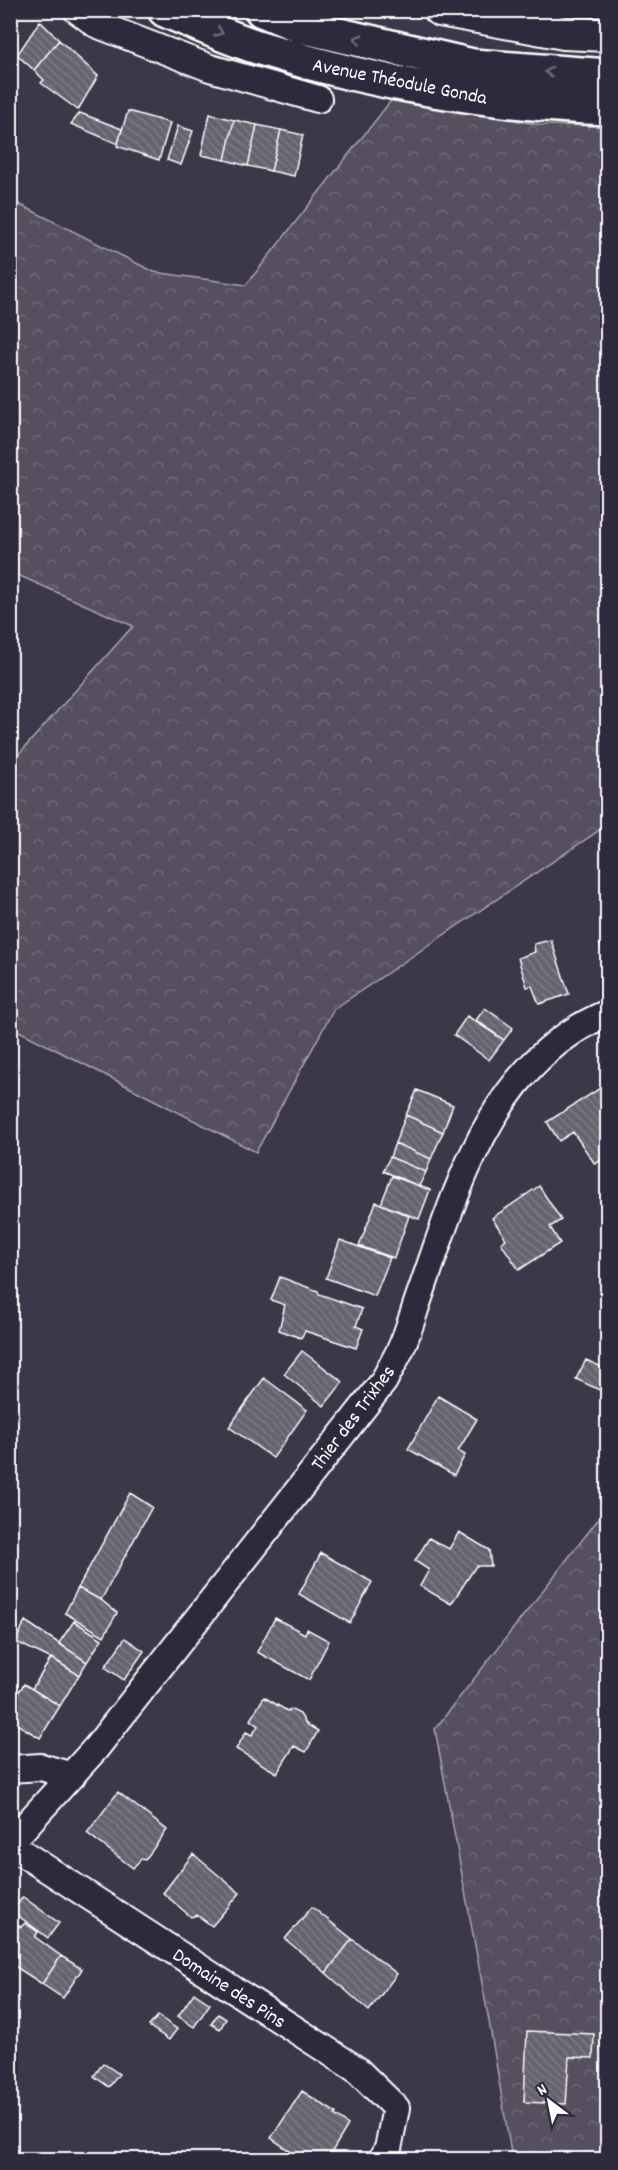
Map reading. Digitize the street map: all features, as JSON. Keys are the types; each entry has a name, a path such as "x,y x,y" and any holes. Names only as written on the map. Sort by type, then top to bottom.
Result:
{"main road":[{"name":"Avenue Théodule Gonda","path":"165,10 264,50 329,69 397,84 548,106 608,108"},
{"name":"Avenue Théodule Gonda","path":"262,10 301,26 472,66 608,76"}],"street":[{"name":"Avenue Théodule Gonda","path":"77,10 96,24 210,68 318,99"},
{"path":"440,10 564,33 608,35"},
{"name":"Thier des Trixhes","path":"10,1844 96,1748 384,1381 401,1348 463,1174 494,1113 518,1079 547,1049 573,1030 608,1012"},
{"path":"10,1769 41,1767 72,1776"},
{"name":"Domaine des Pins","path":"10,1844 356,2069 396,2108 388,2149 381,2160"}],"green space":[{"path":"393,98 541,125 607,126 607,825 334,1009 256,1152 11,1027 10,764 133,626 11,572 11,200 154,272 246,285"},
{"path":"607,1508 607,2159 512,2159 435,1729"}],"building":[{"path":"40,21 59,40 34,70 17,55"},
{"path":"59,40 98,76 78,110 41,83 44,80 34,70"},
{"path":"128,111 170,123 159,160 117,146"},
{"path":"80,113 122,129 118,144 71,124"},
{"path":"210,114 234,120 225,160 201,155"},
{"path":"234,120 257,125 248,166 225,160"},
{"path":"257,125 281,130 271,171 248,166"},
{"path":"178,126 193,131 181,165 167,160"},
{"path":"281,130 303,135 294,176 271,171"},
{"path":"551,940 569,994 539,1004 532,986 527,987 518,958 535,952 534,944"},
{"path":"608,941 608,970 600,944"},
{"path":"485,1008 513,1028 504,1040 476,1020"},
{"path":"467,1016 504,1040 489,1060 454,1035"},
{"path":"608,1083 608,1159 606,1157 595,1164 573,1132 559,1141 547,1122"},
{"path":"417,1090 453,1105 443,1132 406,1115"},
{"path":"406,1115 443,1132 431,1159 395,1143"},
{"path":"395,1143 431,1159 426,1172 390,1157"},
{"path":"390,1157 426,1172 419,1186 383,1171"},
{"path":"392,1176 430,1190 419,1219 381,1204"},
{"path":"539,1186 561,1220 550,1227 560,1243 519,1270 501,1243 506,1239 492,1218"},
{"path":"376,1202 409,1216 394,1258 359,1246"},
{"path":"340,1240 390,1258 375,1296 326,1278"},
{"path":"280,1277 362,1309 356,1326 363,1329 356,1348 305,1331 301,1338 279,1330 285,1305 271,1300"},
{"path":"302,1351 343,1382 324,1406 284,1374"},
{"path":"586,1360 608,1370 608,1394 576,1379"},
{"path":"264,1378 307,1410 273,1458 229,1427"},
{"path":"438,1396 477,1419 458,1451 465,1455 454,1475 408,1449"},
{"path":"130,1493 152,1507 101,1600 78,1588"},
{"path":"459,1532 489,1550 491,1566 476,1566 451,1604 420,1586 429,1570 415,1561 429,1538 449,1549"},
{"path":"321,1553 372,1582 350,1623 299,1594"},
{"path":"78,1588 101,1600 117,1613 104,1636 65,1613"},
{"path":"275,1618 305,1634 307,1629 329,1641 309,1680 257,1652"},
{"path":"25,1621 87,1662 79,1675 16,1642"},
{"path":"74,1621 102,1639 87,1662 59,1643"},
{"path":"125,1638 144,1651 124,1680 105,1667"},
{"path":"51,1658 79,1675 60,1706 32,1689"},
{"path":"24,1684 60,1706 40,1738 10,1720 10,1705"},
{"path":"264,1697 287,1711 292,1710 300,1714 306,1724 318,1731 306,1752 294,1746 277,1773 236,1749 246,1732 252,1735 258,1726 250,1720"},
{"path":"118,1792 167,1830 145,1860 141,1859 133,1868 87,1833"},
{"path":"193,1854 240,1893 212,1926 197,1915 191,1917 163,1893"},
{"path":"23,1897 59,1923 48,1938 12,1911"},
{"path":"312,1907 352,1939 326,1973 285,1939"},
{"path":"25,1923 38,1932 35,1937 61,1956 42,1984 10,1963 10,1932 16,1924 21,1927"},
{"path":"352,1939 397,1974 369,2011 326,1973"},
{"path":"61,1956 82,1969 63,1998 42,1984"},
{"path":"194,1993 210,2004 194,2027 178,2016"},
{"path":"218,2014 226,2019 220,2029 211,2024"},
{"path":"158,2016 177,2029 169,2040 149,2026"},
{"path":"527,2031 594,2034 593,2058 569,2057 566,2104 524,2102"},
{"path":"103,2063 119,2074 109,2087 94,2076"},
{"path":"302,2091 336,2113 335,2115 348,2125 327,2160 303,2160 271,2138"}]}
